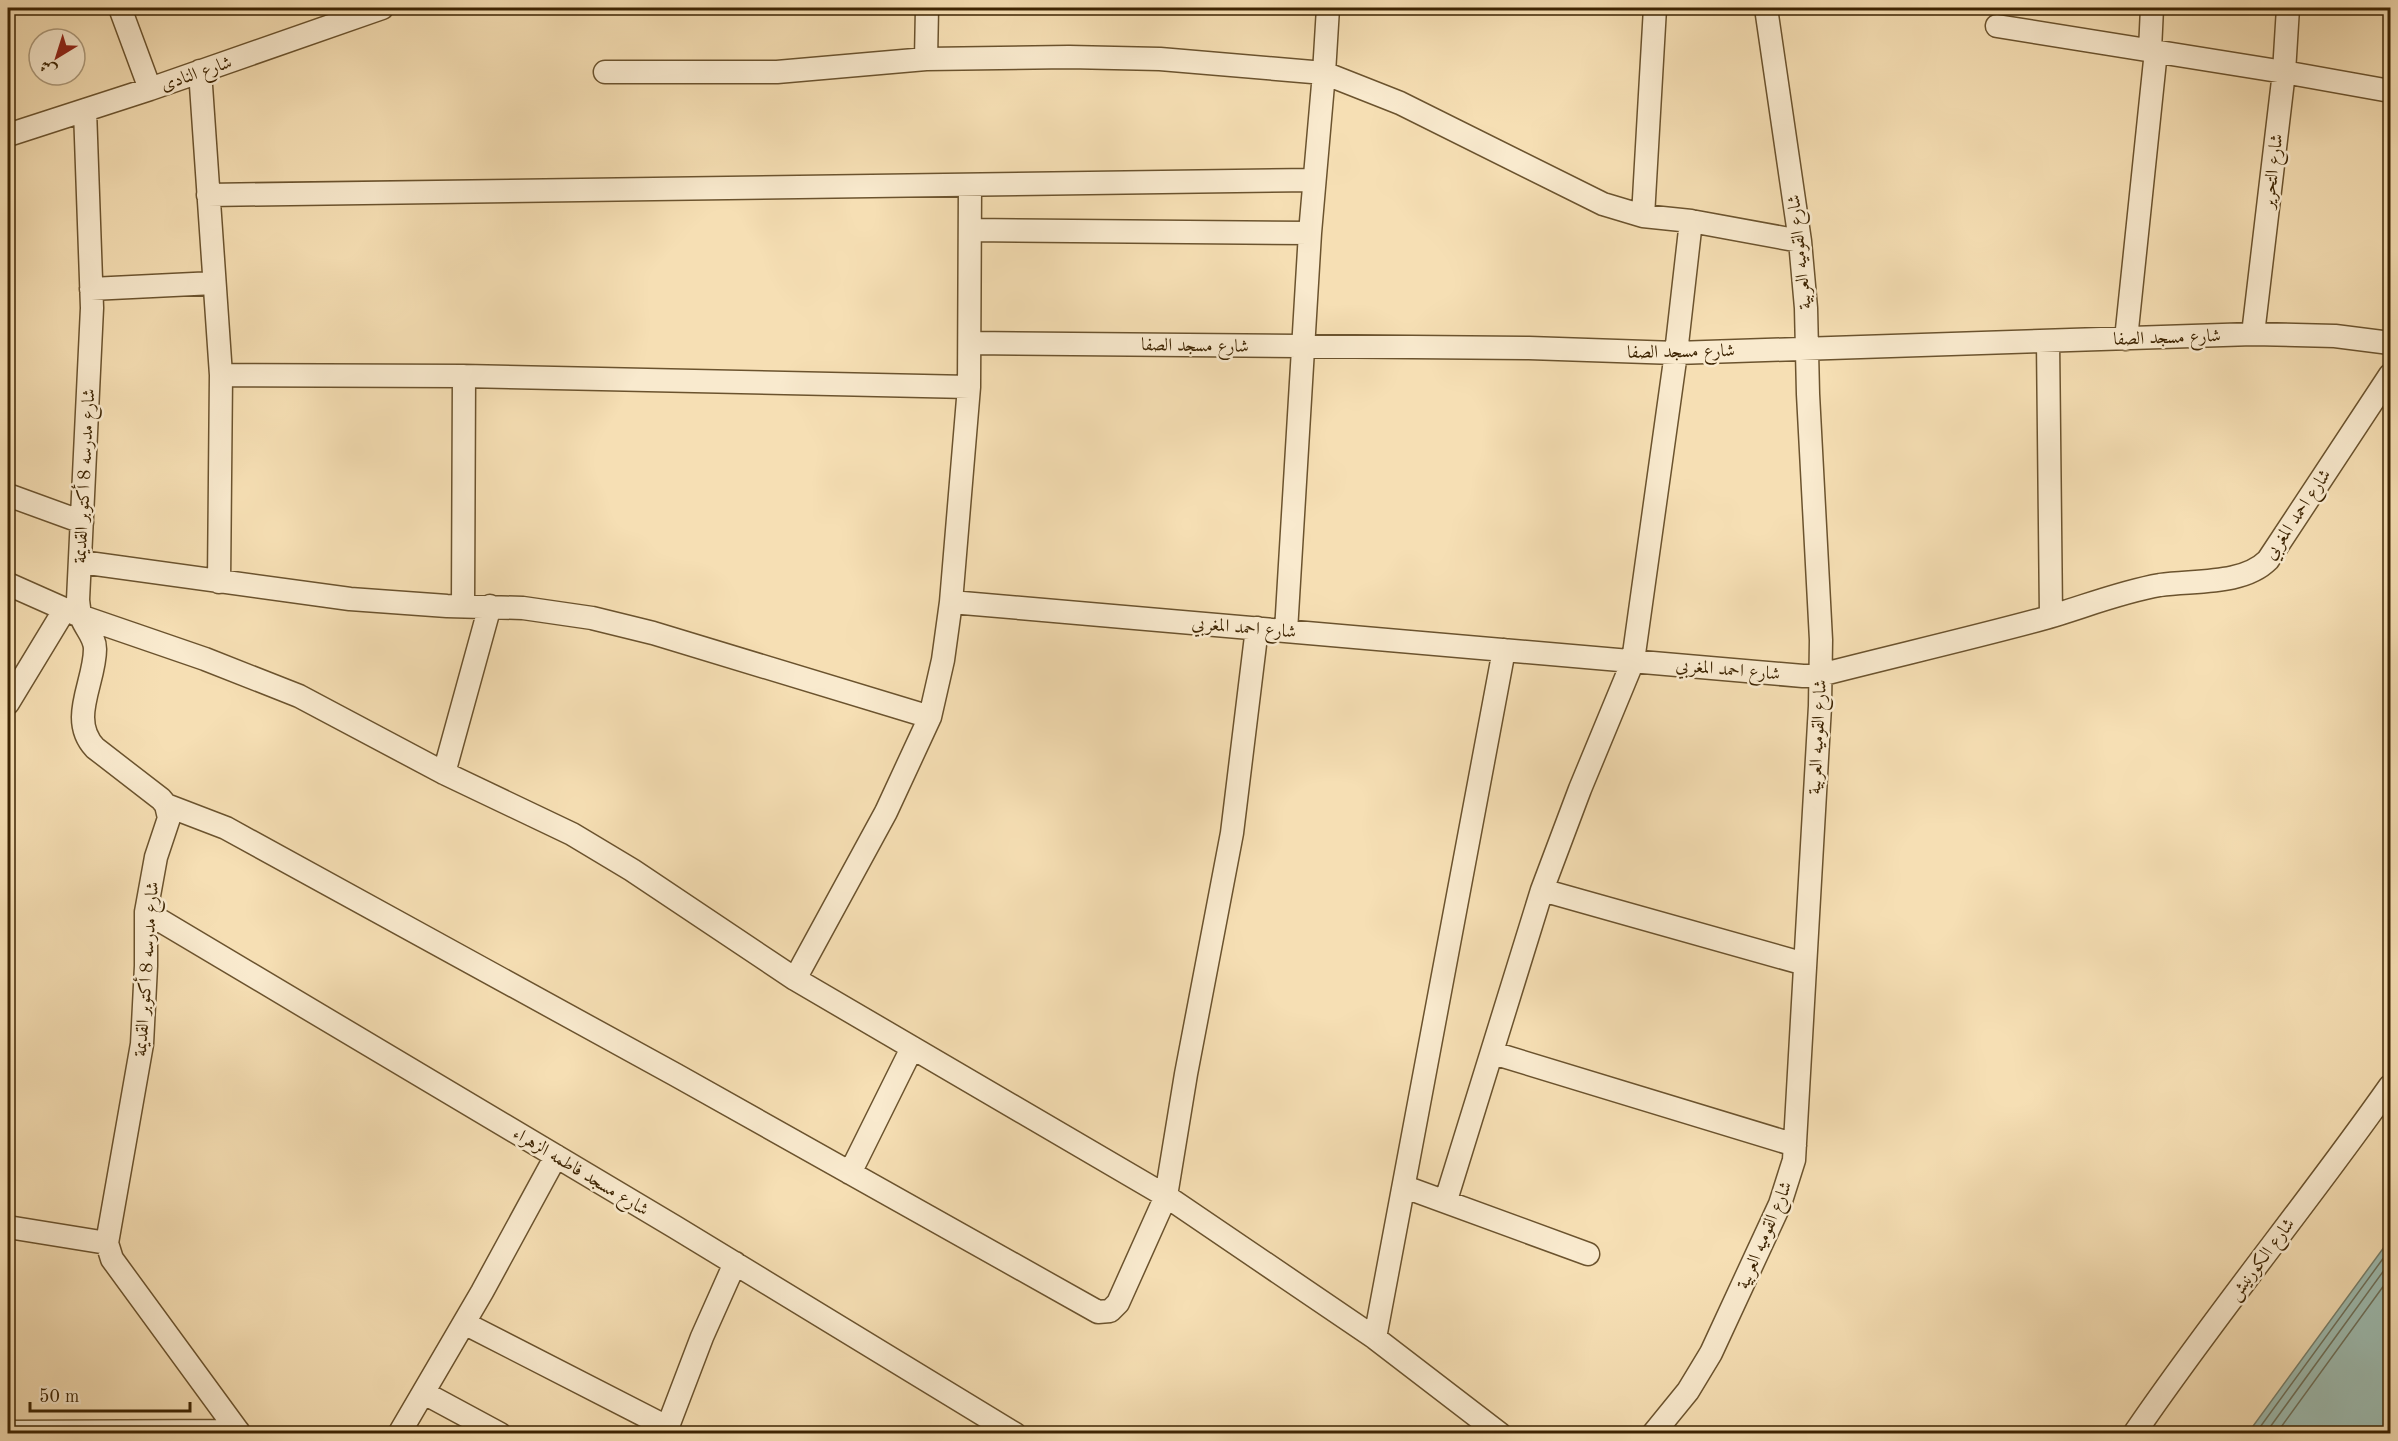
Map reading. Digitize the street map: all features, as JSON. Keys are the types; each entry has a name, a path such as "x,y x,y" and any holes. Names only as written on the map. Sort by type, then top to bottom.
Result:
{"street":[{"path":"120,8 150,89"},
{"name":"شارع النادى","path":"9,130 85,110 150,89 382,8"},
{"path":"927,8 927,59"},
{"path":"1286,631 1310,233 1328,8"},
{"path":"1643,216 1655,8"},
{"name":"شارع القوميه العربية","path":"1653,1434 1688,1391 1719,1338 1780,1204 1790,1176 1795,1145 1821,640 1800,241 1766,8"},
{"path":"2126,339 2153,51 2152,8"},
{"name":"شارع التحرير","path":"2253,334 2284,72 2288,8"},
{"path":"1997,26 2391,91"},
{"path":"605,72 777,72 927,59 1069,57 1160,59 1324,73 1400,103 1603,204 1643,216 1691,221 1800,241"},
{"path":"200,71 220,375 219,582"},
{"name":"شارع مدرسه 8 أكتوبر القديمة","path":"85,110 91,289 81,562 78,600 73,612 92,637 95,650 82,716 84,733 95,748 161,799 166,805 169,818 156,857 146,912 142,1044 107,1243"},
{"path":"208,195 1314,180"},
{"path":"795,979 886,812 930,717 943,660 951,602 969,387 970,185"},
{"path":"1446,1200 1542,890 1580,789 1633,661 1676,353 1691,221"},
{"path":"970,230 1310,233"},
{"path":"91,289 214,283"},
{"name":"شارع مسجد الصفا","path":"970,343 1529,348 1676,353 2253,334 2335,336 2391,343"},
{"path":"2048,341 2051,616"},
{"path":"220,375 464,376 969,387"},
{"name":"شارع احمد المغربي","path":"951,602 1803,676 1820,675 2051,616 2086,604 2149,588 2194,580 2242,576 2254,572 2268,560 2391,375"},
{"path":"463,606 464,376"},
{"path":"8,495 82,522"},
{"path":"81,562 350,599 560,612 623,625 930,717"},
{"path":"8,584 73,612 205,659 288,692 444,773 572,834 632,870 795,979 1166,1196 1375,1338 1500,1434"},
{"path":"444,773 490,606"},
{"path":"8,703 73,612"},
{"path":"166,805 226,828 1098,1312 1110,1311 1118,1303 1166,1196 1186,1074 1232,833 1257,628"},
{"path":"1375,1338 1504,650"},
{"path":"1542,890 1805,964"},
{"name":"شارع مسجد فاطمه الزهراء","path":"146,912 735,1263 1015,1434"},
{"path":"850,1173 912,1048"},
{"path":"1493,1053 1795,1145"},
{"name":"شارع الكورنيش","path":"2134,1434 2198,1342 2391,1086"},
{"path":"399,1434 464,1323 556,1156"},
{"path":"1405,1186 1588,1254"},
{"path":"8,1227 107,1243 112,1259 239,1432"},
{"path":"464,1323 666,1430 702,1337 735,1263"},
{"path":"424,1393 500,1434"},
{"path":"8,1432 239,1432"}],"water":[{"path":"2390,1239 2390,1433 2248,1433"}]}
